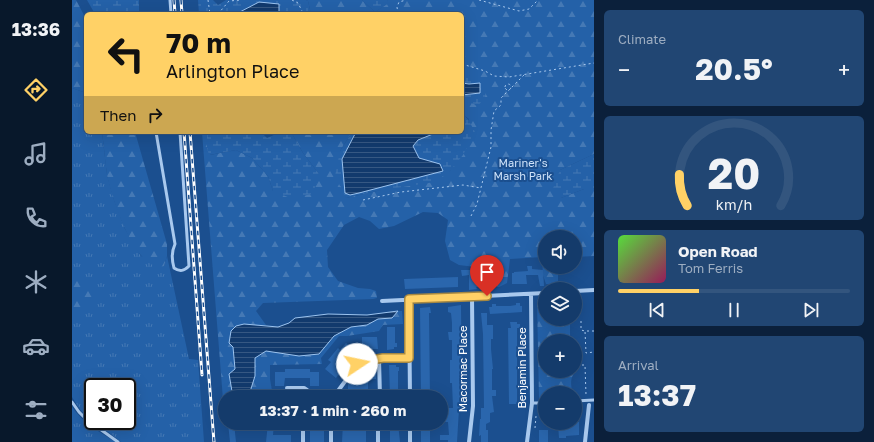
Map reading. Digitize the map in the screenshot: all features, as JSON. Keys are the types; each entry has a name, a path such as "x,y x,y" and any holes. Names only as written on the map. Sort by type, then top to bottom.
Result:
{"street":[{"path":"582,291 594,290"},
{"name":"Benjamin Place","path":"527,442 532,403 531,294"},
{"path":"382,301 538,294"},
{"name":"Macormac Place","path":"469,442 473,406 472,296"},
{"path":"409,299 410,390"},
{"path":"337,390 360,362 380,359 409,358"},
{"path":"380,359 380,390"},
{"path":"287,388 304,388 307,390"},
{"path":"585,442 589,405"},
{"path":"303,430 303,442"},
{"path":"331,430 331,442"},
{"path":"378,430 378,442"},
{"path":"410,430 410,442"}],"lane":[{"path":"170,0 171,12"},
{"path":"156,134 175,244 172,250 172,260 174,268 178,271 184,270 189,266 180,134"},
{"path":"582,401 594,400"},
{"path":"72,402 86,419 118,442"},
{"path":"532,403 538,403"}],"path":[{"path":"208,0 210,12"},
{"path":"220,12 229,1 241,0"},
{"path":"292,0 298,3 302,12"},
{"path":"398,12 399,1 406,0"},
{"path":"479,0 519,12 529,9 538,0"},
{"path":"464,65 485,70 494,76 509,77 594,63"},
{"path":"471,216 482,188 491,147 491,130 494,111 501,105 501,98 525,74"},
{"path":"363,200 401,192 463,185 482,188"},
{"path":"581,326 581,330 594,331"},
{"path":"585,331 586,353 594,352"},
{"path":"582,365 585,365 586,394"},
{"path":"535,428 536,416"}],"green space":[{"path":"72,0 76,0 84,15 84,92 72,88"},
{"path":"87,0 139,0 139,12 94,12"},
{"path":"198,0 213,0 218,5 226,0 306,0 308,1 311,12 279,12 279,4 259,2 240,12 199,12"},
{"name":"Mariner's Marsh Park","path":"306,0 362,0 375,12 311,12 308,1"},
{"path":"362,0 387,0 389,3 375,12"},
{"name":"Mariner's Marsh Park","path":"387,0 594,0 594,154 560,170 561,198 584,189 594,189 594,256 582,257 582,230 538,230 538,257 510,259 507,283 499,287 494,285 491,273 484,268 459,265 450,260 445,241 448,220 438,213 423,212 394,226 379,229 370,221 359,217 344,225 327,250 328,267 338,281 358,288 376,291 377,298 263,303 256,311 266,325 259,325 233,347 235,369 231,390 222,390 202,134 207,134 207,148 210,155 236,150 252,158 268,176 273,191 319,174 303,153 292,134 351,134 340,151 346,198 450,171 469,119 464,115 464,103 466,101 485,96 469,75 464,75 464,12 375,12 388,3"},
{"path":"464,75 469,75 487,85 485,97 478,106 467,101 464,103 464,95 480,93 469,84 464,83"},
{"path":"72,88 84,92 84,134 102,134 107,175 114,200 125,229 141,256 164,266 167,256 189,359 198,360 204,442 121,442 106,430 136,430 136,378 84,378 84,413 72,397"},
{"path":"464,116 468,119 475,132 463,155 450,171 435,182 377,191 346,198 335,176 340,151 351,134 355,134 342,159 345,192 351,194 443,171 440,164 419,158 413,146 425,136 430,134 464,134"},
{"path":"102,134 136,134 167,244 167,256 164,266 153,265 143,258 134,246 119,215 107,175"},
{"path":"207,134 263,134 267,138 276,134 292,134 303,153 319,174 313,194 290,198 273,191 268,176 252,158 236,150 209,155 207,148"},
{"path":"594,154 594,189 584,189 561,198 552,191 560,170"},
{"name":"Mariner's Marsh Park","path":"558,274 558,281 545,282 543,275"},
{"path":"87,278 96,290 90,307 81,312 72,309 72,279"},
{"path":"537,300 538,326 570,326 570,334 538,334 538,350"},
{"path":"398,311 402,311 403,324 383,325 379,331 339,336 321,358 322,364 270,365 272,390 250,390 255,376 255,358 266,351 319,354 334,336 351,327 367,325 378,319 392,318"},
{"path":"539,378 572,378 571,386 539,386"},
{"path":"72,407 84,420 84,430 97,430 116,442 72,442"}],"shaded area":[{"path":"259,2 279,4 279,12 240,12"},
{"path":"464,83 480,83 480,93 464,95"},
{"path":"355,134 433,134 418,140 413,146 419,158 440,164 443,171 350,195 345,193 342,159"},
{"path":"398,311 392,318 378,319 367,325 351,327 334,336 319,354 299,356 266,351 255,358 255,376 251,390 232,390 229,374 235,369 233,347 229,343 231,331 236,326 244,324 278,327 289,323 295,318 328,314 367,315"}],"building":[{"path":"527,266 532,266 532,269 538,270 538,274 543,274 544,282 539,282 538,275 526,275 527,284 512,284 512,273 528,271"},
{"path":"461,270 476,270 476,276 485,275 486,286 476,287 477,289 469,290 469,275 462,276"},
{"path":"458,277 458,287 405,289 404,279"},
{"path":"516,303 520,303 520,306 522,306 522,312 490,314 489,307 492,307 492,304 496,304 496,306 510,306 516,305"},
{"path":"461,305 462,409 459,409 457,442 440,440 440,435 449,435 448,408 453,408 452,383 450,383 452,340 449,340 448,332 452,332 452,323 451,313 448,312 448,307"},
{"path":"430,307 431,313 429,313 430,390 421,390 420,308"},
{"path":"481,313 487,313 487,325 493,325 493,339 491,339 493,369 492,390 496,390 496,396 492,396 494,412 490,413 490,422 486,424 486,430 488,430 488,442 481,442 481,435 479,436 481,408 484,408 483,334"},
{"path":"510,322 517,322 517,324 520,324 520,328 517,328 517,404 509,404 508,328 511,328"},
{"path":"387,327 395,327 395,343 397,343 397,347 394,347 394,349 387,350"},
{"path":"362,337 377,337 378,349 362,349"},
{"path":"346,343 357,351 351,359 345,354 336,365 342,370 336,378 325,369 331,362 328,360 338,348 340,350"},
{"path":"389,365 396,365 396,367 399,367 398,390 390,390"},
{"path":"285,369 310,369 310,372 319,372 319,386 310,386 310,378 285,378 284,386 275,386 275,372 285,372"},
{"path":"362,369 376,369 376,379 368,379 368,390 348,390 348,384 359,384 359,379 362,379"},
{"path":"229,430 235,430 236,442 230,442"},
{"path":"267,430 273,430 273,435 291,435 291,442 266,442"},
{"path":"310,430 324,430 324,442 310,442"},
{"path":"343,430 366,430 366,442 342,442"},
{"path":"390,430 399,430 400,442 390,442"},
{"path":"421,430 430,430 430,442 421,442"},
{"path":"539,430 548,430 548,442 539,442"},
{"path":"558,430 579,430 579,435 559,438"}],"railway":[{"path":"174,0 175,12"},
{"path":"181,0 182,12"},
{"path":"184,134 202,375"},
{"path":"190,134 214,442"}],"route":[{"path":"357,364 364,361 383,358 409,358 409,299 487,296"}]}
